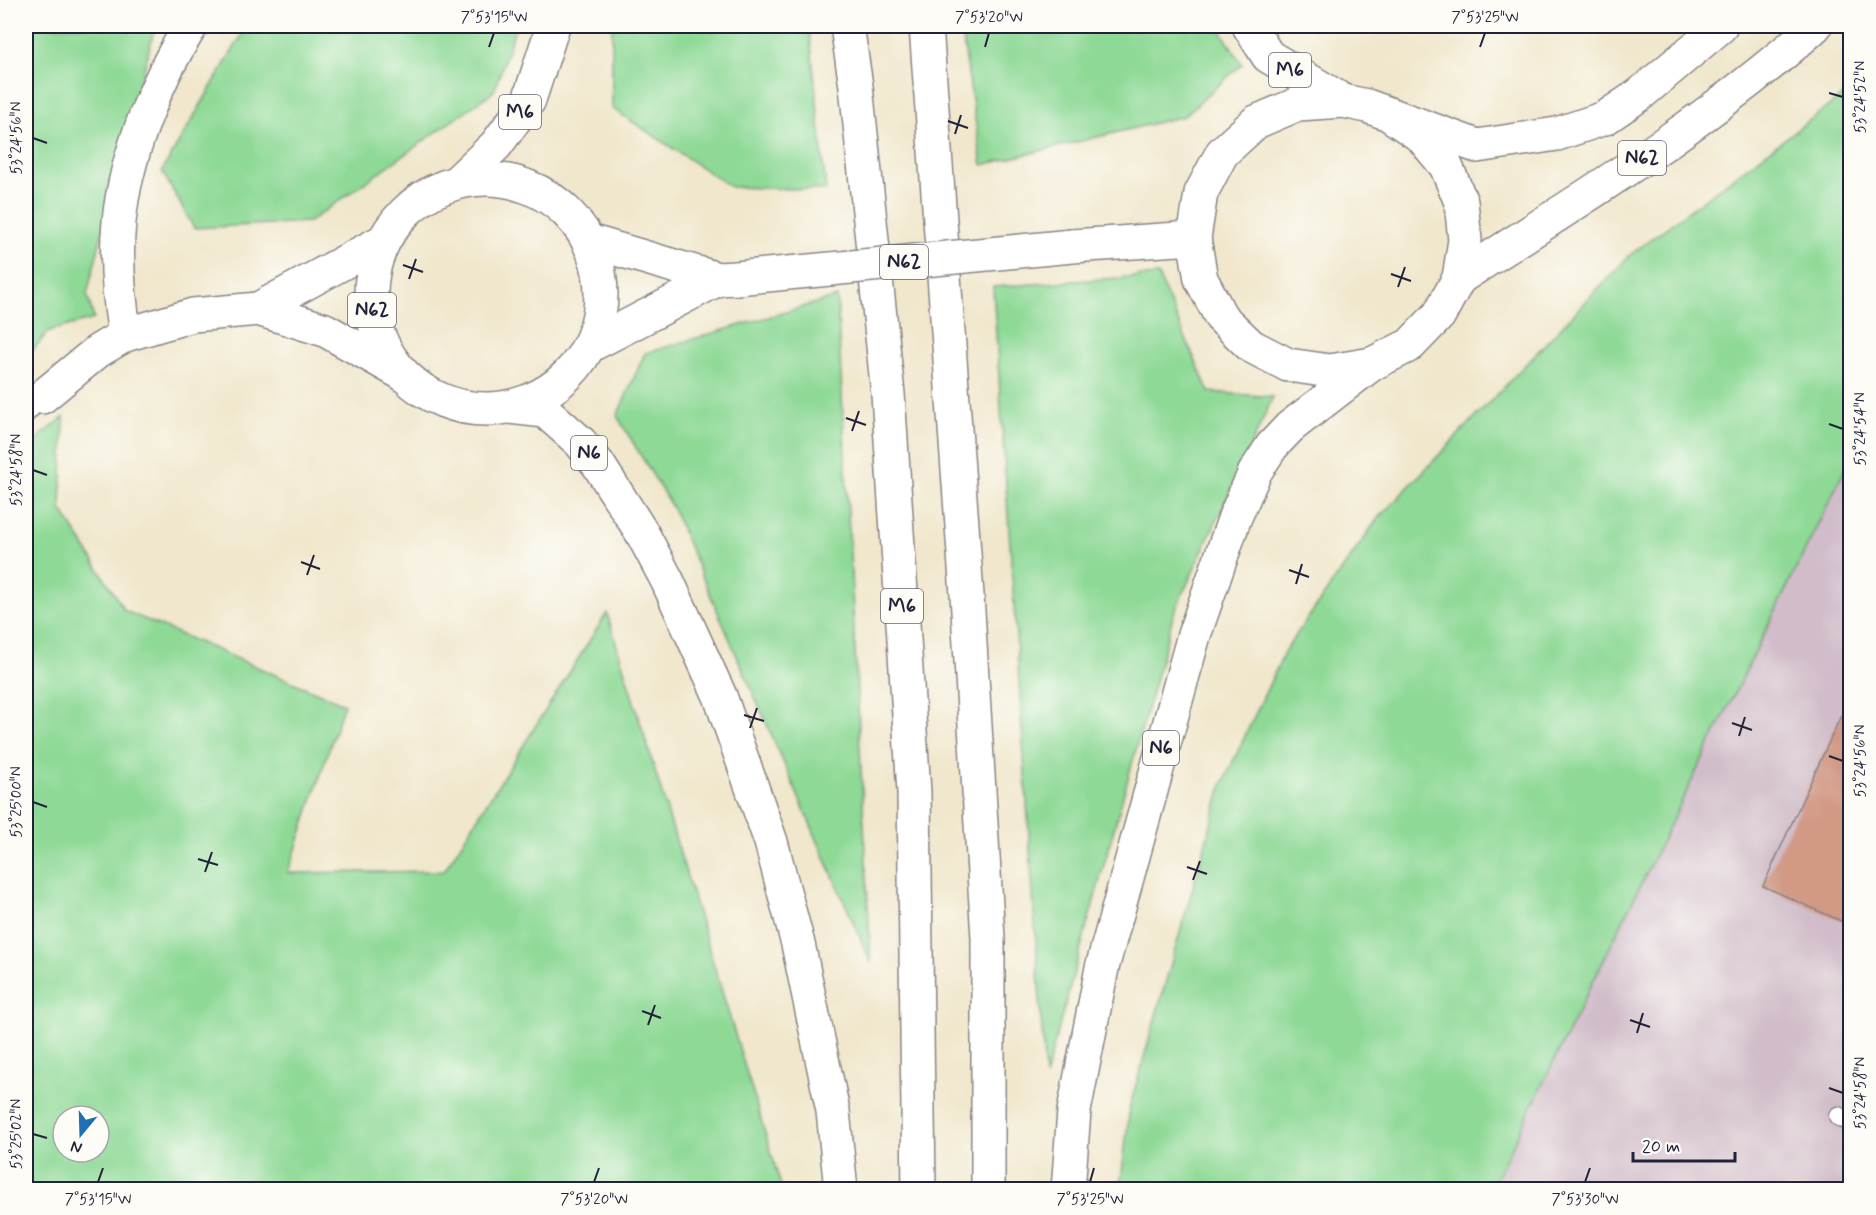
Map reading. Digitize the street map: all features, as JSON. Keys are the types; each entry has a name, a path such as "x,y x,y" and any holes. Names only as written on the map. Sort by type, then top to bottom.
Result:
{"main road":[{"path":"125,335 118,293 119,222 130,164 149,108 191,26"},
{"name":"M6","path":"458,181 496,145 529,100 554,26"},
{"name":"M6","path":"847,26 856,86 888,394 914,792 919,1190"},
{"path":"926,26 967,595 988,938 988,1190"},
{"name":"M6","path":"1249,26 1268,56 1343,101"},
{"name":"N62","path":"1390,115 1422,137 1446,166 1461,201 1465,240 1459,278 1439,315 1410,345 1372,364 1330,371 1288,365 1251,346 1221,317 1201,279 1194,238 1201,193 1222,153 1256,122 1298,104 1343,101 1367,106 1477,146 1557,134 1605,118 1639,94 1721,26"},
{"name":"N62","path":"1459,278 1621,173 1770,66 1815,26"},
{"name":"N62","path":"497,179 534,188 566,210 590,241 601,278 601,313 590,346 569,374 542,395 510,407 471,408 434,397 403,374 381,342 371,305 372,272 383,241 402,214 428,194 458,181 497,179"},
{"name":"N62","path":"590,241 727,278 1072,246 1194,238"},
{"path":"258,309 383,241"},
{"name":"N62","path":"590,346 727,278"},
{"path":"34,405 98,351 125,335 193,315 258,309 325,330 403,374"},
{"name":"N6","path":"1068,1190 1074,1111 1102,968 1194,635 1235,517 1255,472 1272,446 1290,427 1372,364"},
{"name":"N6","path":"510,407 545,411 579,442 598,464 652,552 720,696 771,842 798,944 833,1111 841,1190"}],"shaded area":[{"path":"1850,459 1850,1189 1491,1189"}],"green space":[{"path":"26,26 155,26 87,294 94,319 49,331 26,358"},
{"path":"247,26 516,26 494,91 309,222 194,228 162,171"},
{"path":"612,26 809,26 826,190 731,187 612,108"},
{"path":"961,26 1218,26 1242,64 1184,116 982,165"},
{"path":"1850,90 1850,459 1491,1189 1120,1189 1130,1106 1223,783 1285,651 1376,521 1630,255"},
{"path":"1158,275 1209,392 1273,397 1174,613 1045,1077 993,287"},
{"path":"837,297 871,963 672,507 617,416 645,353"},
{"path":"64,417 61,509 125,611 344,704 288,873 444,871 607,613 782,1189 26,1189 26,448"}],"building":[{"path":"1850,696 1850,925 1763,886"}]}
